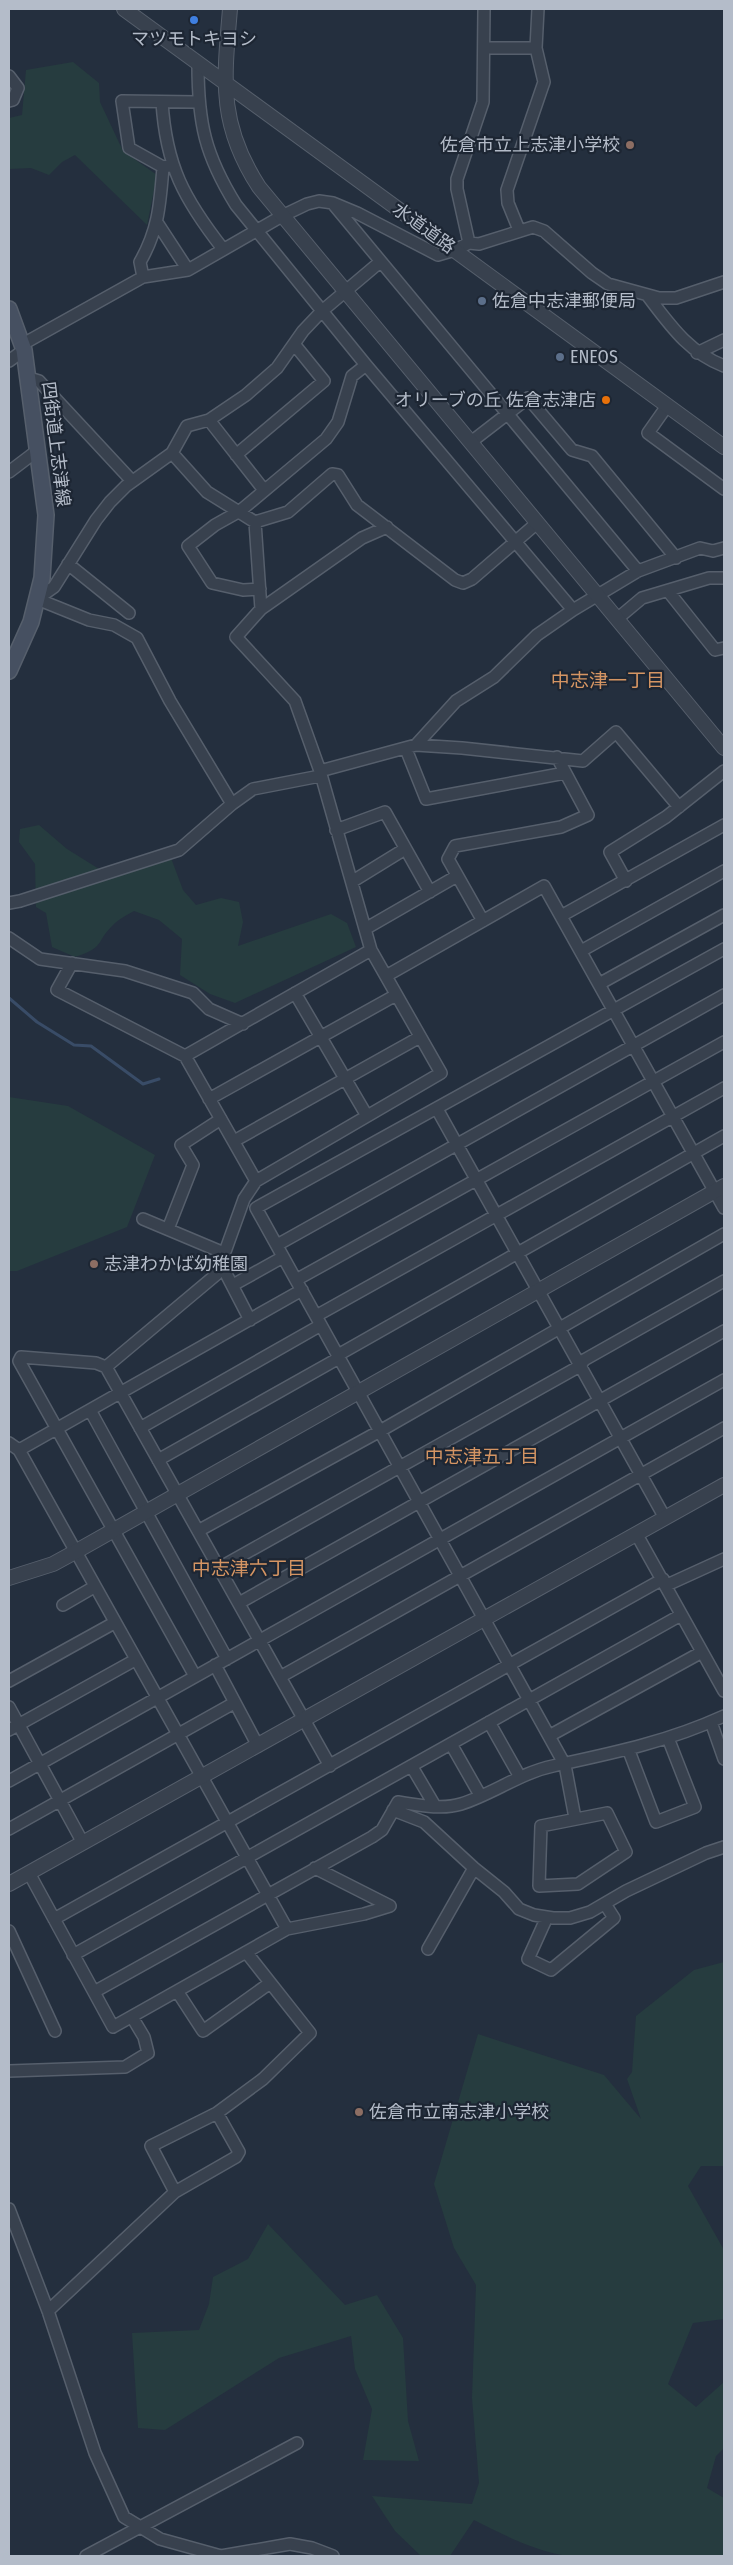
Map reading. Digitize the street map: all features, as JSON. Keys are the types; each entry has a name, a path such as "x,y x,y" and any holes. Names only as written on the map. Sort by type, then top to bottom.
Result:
{"main road":[{"name":"四街道上志津線","path":"9,309 24,347 46,515 45,553 37,599 28,629 9,671"}],"street":[{"name":"水道道路","path":"124,9 198,65 724,447"},
{"path":"230,9 224,83 238,151 256,181 282,216 724,748"},
{"path":"469,243 457,189 457,179 483,102 484,9"},
{"path":"519,230 508,202 507,190 544,82 536,48 538,9"},
{"path":"484,48 536,48"},
{"path":"198,65 197,102 204,134 219,177 257,231 366,365 572,610"},
{"path":"9,76 18,88 13,100 9,101"},
{"path":"197,102 122,101 129,148 168,166 197,215 223,249"},
{"path":"143,278 140,262 151,244 158,224 168,166 162,102"},
{"path":"9,361 24,347 143,278 188,270 282,216 313,202 333,203 438,255 469,243 479,244 533,227 540,228 608,284 647,295 676,298 724,282"},
{"path":"333,203 638,572"},
{"path":"158,224 188,270"},
{"path":"37,599 54,587 96,520 110,502 132,481 172,453 186,426 209,420 246,396 278,368 294,344 322,311 380,262"},
{"path":"647,295 674,330 697,353 724,366"},
{"path":"697,353 724,340"},
{"path":"236,455 324,381 294,344"},
{"path":"260,588 243,590 212,583 188,546 215,525 240,511 329,435 342,413 352,376 366,365"},
{"path":"29,378 39,381 132,481"},
{"path":"471,442 528,398 572,450 592,456 676,558"},
{"path":"667,406 648,433 724,489"},
{"path":"209,420 264,490"},
{"path":"9,472 38,450"},
{"path":"172,453 207,492 240,511 254,522 261,609"},
{"path":"254,522 288,512 332,474 338,475 357,505 455,580 463,583 472,579 537,523"},
{"path":"106,1367 217,1274 244,1199 256,1181 441,1073 371,950 353,881 320,773 295,701 236,637 261,609 362,538 387,527"},
{"path":"411,747 456,701 494,677 537,635 572,610 638,572 700,548 713,551 724,548"},
{"path":"68,564 129,613"},
{"path":"617,619 642,598 668,592 709,578 724,578"},
{"path":"668,592 715,650 724,648"},
{"path":"37,599 90,620 114,625 137,638 170,701 232,804"},
{"path":"9,903 179,850 232,804 254,789 320,773 411,747 557,757 583,761 616,732 679,807"},
{"path":"411,747 426,799 566,773"},
{"path":"482,921 448,859 455,846 561,827 588,815 557,757"},
{"path":"626,881 610,852 679,807 724,771"},
{"path":"336,830 385,812 430,892"},
{"path":"561,916 724,826"},
{"path":"353,881 405,849"},
{"path":"580,951 724,870"},
{"path":"365,928 457,876"},
{"path":"386,976 544,886 694,1153 720,1189 724,1208"},
{"path":"599,984 724,915"},
{"path":"9,938 40,959 125,971 193,993 209,1009 243,1024"},
{"path":"575,1818 565,1765 256,1208 724,949"},
{"path":"185,1056 371,950"},
{"path":"72,963 57,990 185,1056 256,1181"},
{"path":"295,993 366,1116"},
{"path":"209,1099 396,995"},
{"path":"277,1245 724,995"},
{"path":"234,1141 420,1037"},
{"path":"19,1450 250,1320 299,1285 476,1180 724,1042"},
{"path":"140,1428 496,1215 724,1088"},
{"path":"437,1109 665,1518"},
{"path":"168,1229 192,1165 181,1145 221,1119"},
{"path":"158,1460 724,1136"},
{"path":"9,1578 53,1564 75,1552 358,1391 720,1189"},
{"path":"143,1220 168,1229 222,1258 250,1320"},
{"path":"198,1531 380,1431 724,1234"},
{"path":"233,1284 283,1256"},
{"path":"219,1568 580,1366 584,1360 724,1281"},
{"path":"239,1603 724,1331"},
{"path":"195,1676 56,1429 19,1361 21,1357 96,1362 106,1367 330,1766"},
{"path":"9,1781 724,1380"},
{"path":"90,1410 227,1659"},
{"path":"280,1677 724,1428"},
{"path":"9,1443 19,1450 114,1623 287,1929"},
{"path":"9,1884 637,1535 724,1484"},
{"path":"637,1535 665,1582 681,1615 724,1691"},
{"path":"54,1919 509,1665 665,1582 724,1559"},
{"path":"63,1605 94,1587"},
{"path":"73,1955 681,1615"},
{"path":"9,1682 114,1623"},
{"path":"549,1736 702,1652"},
{"path":"14,1728 135,1660"},
{"path":"214,1666 258,1746"},
{"path":"9,1828 234,1703"},
{"path":"9,1707 14,1728 40,1763 83,1844"},
{"path":"94,1992 372,1837 382,1830 398,1802 435,1806 462,1804 520,1777 553,1766 629,1750 668,1738 724,1716"},
{"path":"489,1722 520,1777"},
{"path":"711,1722 724,1759"},
{"path":"629,1750 656,1822 694,1807 668,1738"},
{"path":"451,1744 480,1795"},
{"path":"412,1767 435,1806"},
{"path":"393,1810 424,1822 474,1868 504,1892 519,1908 547,1917 570,1918 590,1912 626,1890 706,1853 724,1847"},
{"path":"607,1813 626,1852 578,1884 539,1886 541,1826 575,1818 607,1813"},
{"path":"29,1873 113,2028 287,1929 390,1906 315,1868"},
{"path":"428,1949 474,1868"},
{"path":"547,1917 528,1959 551,1970 614,1918 605,1904"},
{"path":"9,1931 55,2032"},
{"path":"176,2192 151,2146 217,2113 262,2079 310,2034 246,1952"},
{"path":"178,1991 203,2031 270,1983"},
{"path":"9,2071 125,2067 148,2053 144,2037 132,2017"},
{"path":"48,2311 176,2192 236,2157 239,2152 217,2113"},
{"path":"9,2209 48,2311 95,2454 124,2517 160,2539 221,2556 290,2544 312,2548 333,2556"},
{"path":"86,2556 141,2529 297,2443"}],"green space":[{"path":"73,62 99,83 100,102 123,151 157,175 147,225 75,155 62,162 49,175 31,168 9,169 9,118 22,115 26,70"},
{"path":"39,825 67,849 112,877 171,858 183,890 196,905 221,898 239,902 243,922 238,946 331,914 347,923 356,947 235,1003 210,994 180,975 182,939 159,920 134,911 114,924 96,947 75,957 52,947 46,913 36,907 35,864 19,842 20,829"},
{"path":"9,1097 68,1106 155,1155 127,1227 17,1271 9,1271"},
{"path":"724,1962 724,2166 701,2166 688,2186 724,2250 724,2319 693,2323 668,2384 696,2407 724,2382 724,2448 716,2456 707,2488 724,2498 724,2556 568,2556 531,2546 474,2520 450,2556 421,2556 395,2531 372,2496 472,2504 479,2483 472,2398 476,2285 454,2248 434,2184 478,2034 604,2075 641,2119 627,2079 632,2072 636,2016 694,1970"},
{"path":"268,2224 345,2305 377,2295 403,2338 408,2421 419,2461 363,2460 372,2409 355,2369 351,2336 279,2358 165,2430 138,2428 132,2333 199,2330 209,2304 213,2277 248,2259"}],"waterway":[{"path":"9,998 37,1022 74,1045 91,1046 143,1084 159,1079"}],"place":[{"name":"マツモトキヨシ","path":"194,20"},
{"name":"佐倉市立上志津小学校","path":"630,145"},
{"name":"佐倉中志津郵便局","path":"482,301"},
{"name":"ENEOS","path":"560,357"},
{"name":"オリーブの丘 佐倉志津店","path":"606,400"},
{"name":"志津わかば幼稚園","path":"94,1264"},
{"name":"佐倉市立南志津小学校","path":"359,2112"}],"district":[{"name":"中志津一丁目","path":"608,680"},
{"name":"中志津五丁目","path":"482,1456"},
{"name":"中志津六丁目","path":"249,1568"}]}
